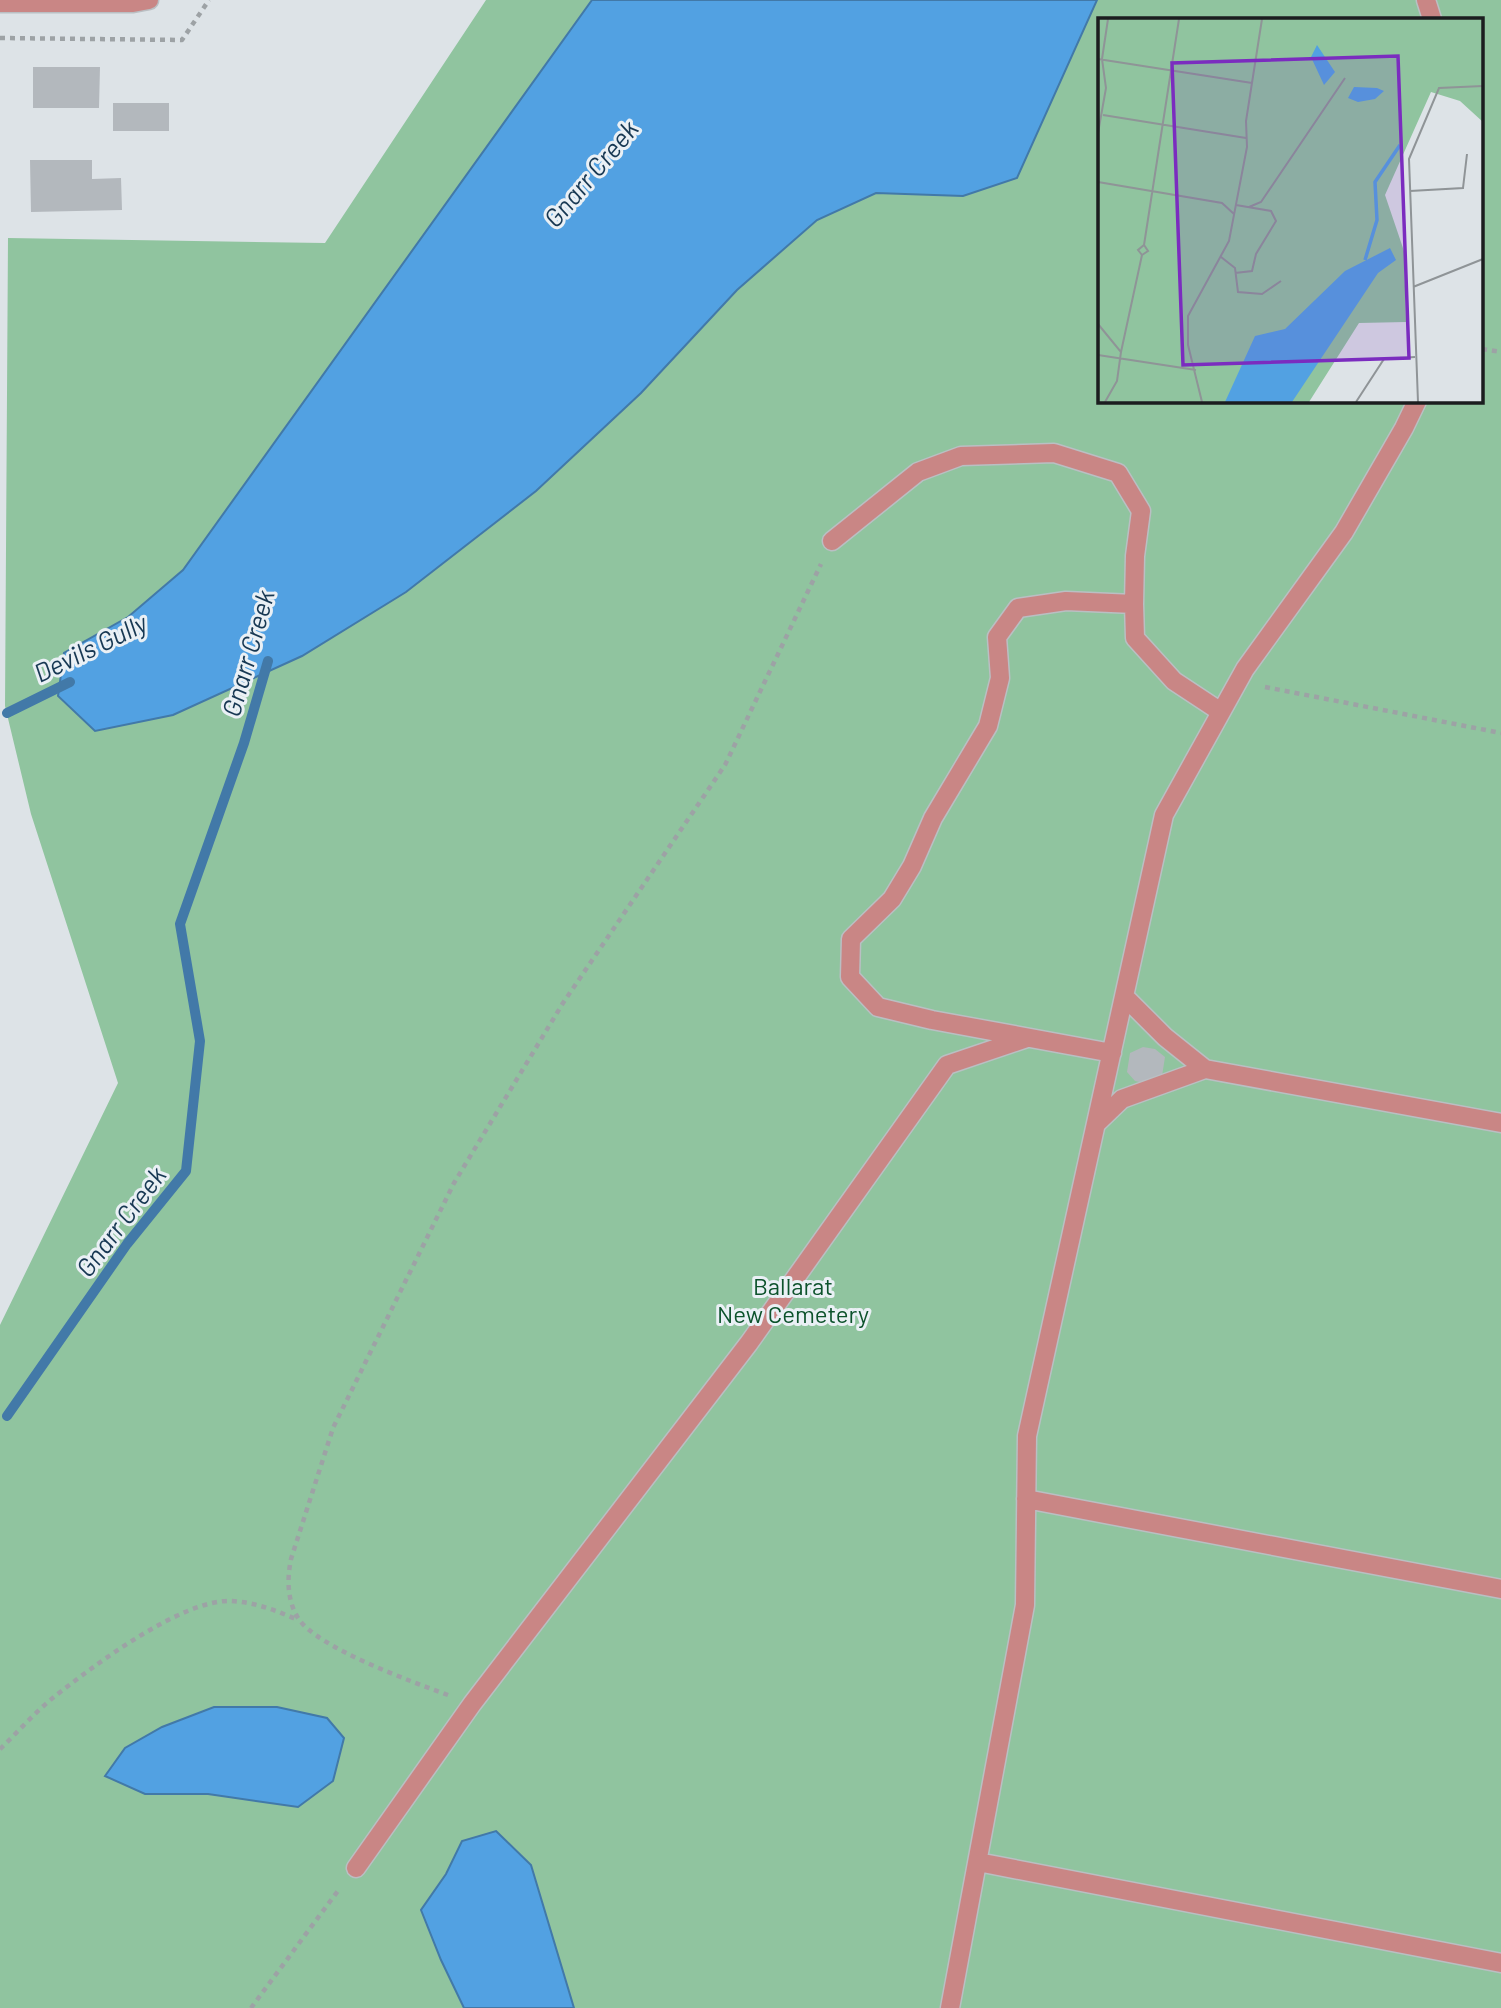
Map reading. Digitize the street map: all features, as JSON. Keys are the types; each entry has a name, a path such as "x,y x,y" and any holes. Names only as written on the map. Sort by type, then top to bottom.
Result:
{"street":[{"path":"0,3 134,3 149,0"},
{"path":"1426,0 1432,18"},
{"path":"950,2008 1026,1605 1027,1436 1164,816 1237,682 1344,533 1417,402"},
{"path":"832,541 918,472 961,456 1054,453 1118,473 1141,511 1135,556 1135,638 1174,681 1221,712"},
{"path":"1112,1053 932,1020 878,1007 850,977 852,939 892,899 912,866 933,818 988,726 1000,678 997,637 1018,608 1066,601 1134,604"},
{"path":"1125,997 1165,1037 1205,1069 1501,1123"},
{"path":"356,1868 472,1704 749,1343 947,1065 1027,1038"},
{"path":"1096,1124 1122,1099 1205,1069"},
{"path":"1026,1499 1501,1589"},
{"path":"978,1862 1501,1963"}],"path":[{"path":"0,38 182,40 209,0"},
{"path":"299,1620 287,1581 291,1559 333,1429 448,1195 563,1003 725,765 832,541"},
{"path":"1237,682 1501,733"},
{"path":"0,1749 53,1698 124,1646 192,1609 231,1601 271,1609 299,1620 318,1635 366,1662 472,1704"},
{"path":"251,2008 356,1868"}],"green space":[{"name":"Ballarat New Cemetery","path":"486,0 1501,0 1501,2008 0,2008 0,1325 118,1083 31,814 5,706 8,238 325,243"}],"water":[{"path":"592,0 1097,0 1017,178 963,196 876,193 817,220 737,290 641,393 536,491 406,592 302,656 173,715 95,731 58,696 64,653 128,617 183,570"},
{"path":"214,1707 277,1707 327,1718 344,1738 333,1781 298,1807 208,1794 145,1794 105,1776 125,1748 162,1727"},
{"path":"496,1831 531,1865 574,2008 464,2008 441,1960 421,1910 446,1874 462,1841"}],"building":[{"path":"33,67 100,67 99,108 33,108"},
{"path":"113,103 169,103 169,131 113,131"},
{"path":"30,160 92,160 92,179 121,178 122,210 31,212"},
{"path":"1143,1047 1155,1049 1165,1057 1162,1076 1148,1084 1135,1081 1127,1072 1130,1053"}],"waterway":[{"name":"Gnarr Creek","path":"7,1416 127,1244 186,1171 200,1041 180,924 244,743 268,661"},
{"name":"Devils Gully","path":"7,713 70,682"}]}
